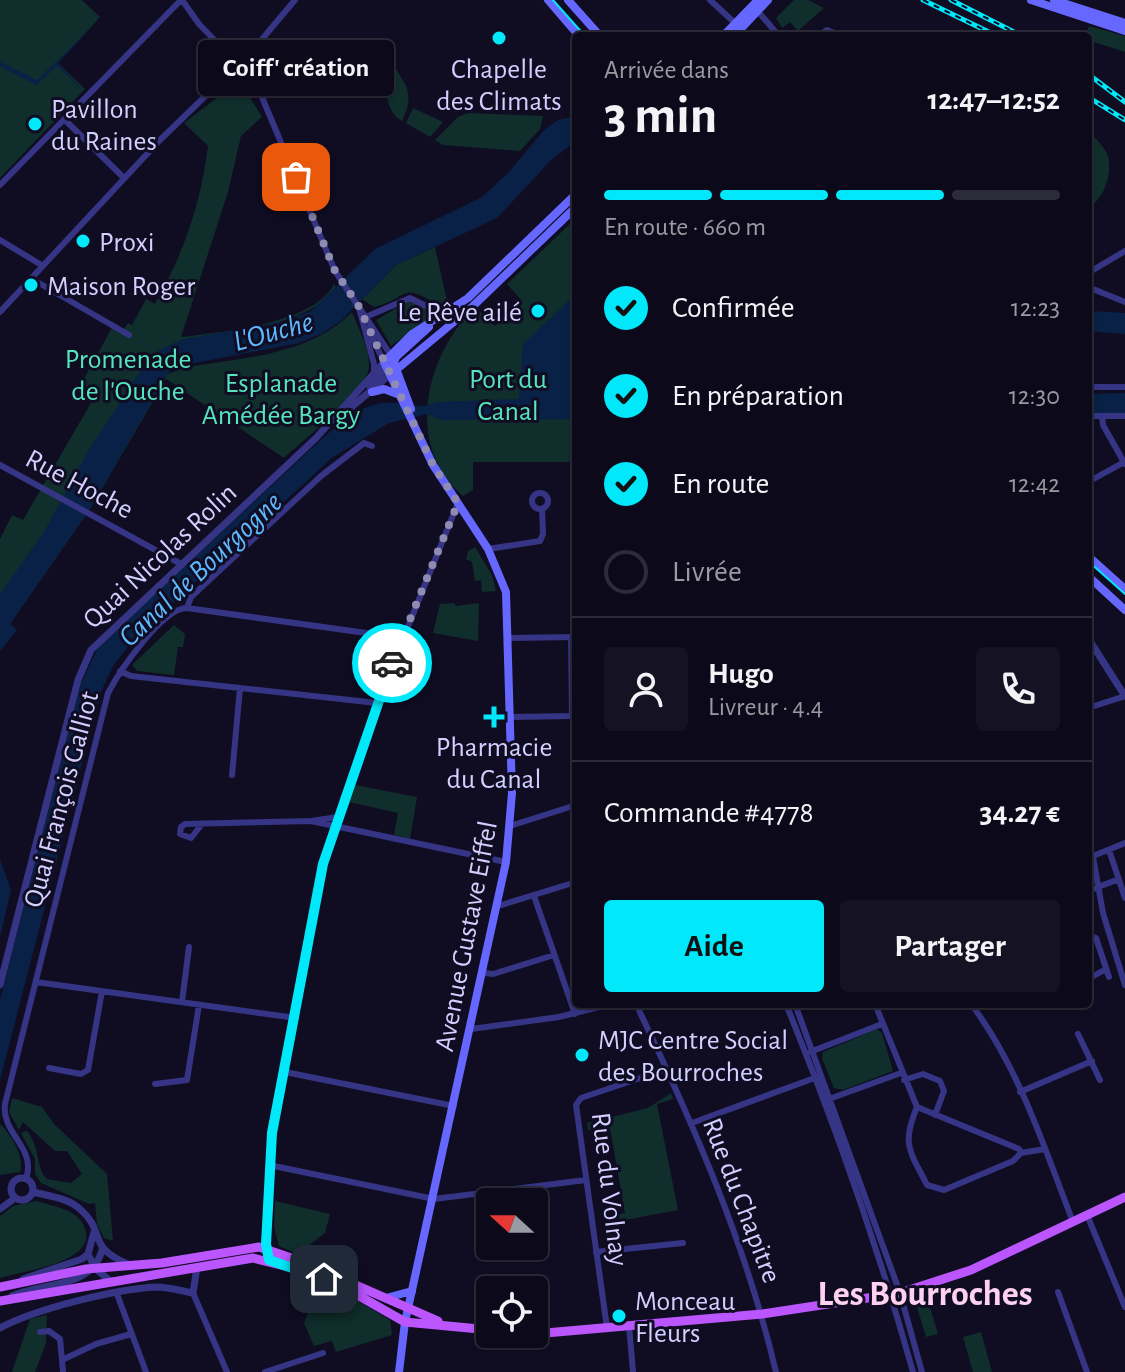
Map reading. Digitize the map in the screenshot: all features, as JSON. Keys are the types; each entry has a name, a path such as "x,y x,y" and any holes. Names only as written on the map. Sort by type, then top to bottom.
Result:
{"main road":[{"path":"548,0 576,32"},
{"path":"568,0 596,32"},
{"path":"727,32 756,6 768,0"},
{"path":"1031,0 1125,31"},
{"path":"1054,0 1125,23"},
{"path":"737,32 756,6"},
{"name":"Quai Nicolas Rolin","path":"390,365 471,301 554,221 572,199"},
{"name":"Quai Nicolas Rolin","path":"554,221 572,210"},
{"name":"Quai Nicolas Rolin","path":"390,365 444,315 471,301"},
{"name":"Avenue Gustave Eiffel","path":"390,365 433,465 488,549 506,592 511,717 510,826 506,862 405,1322 399,1372"},
{"path":"372,392 387,389 403,398"},
{"path":"1092,560 1125,589"},
{"path":"1092,580 1125,610"},
{"path":"548,1333 762,1314 896,1294 971,1270 1125,1197"},
{"path":"5,1285 95,1268 182,1260 241,1248 267,1248 444,1324"},
{"path":"1,1301 245,1259 269,1260 398,1311 408,1309"},
{"path":"347,1289 405,1322 476,1328"},
{"path":"385,1299 412,1291"}],"street":[{"path":"0,185 170,3 181,0 259,89 341,283 358,305 390,365 349,409"},
{"path":"0,312 124,178 230,75 238,62 252,51 295,0"},
{"path":"710,0 736,24"},
{"path":"756,6 776,32"},
{"path":"64,119 124,178"},
{"path":"0,240 43,266"},
{"path":"1092,271 1125,251"},
{"path":"32,279 129,335"},
{"path":"1092,289 1125,302"},
{"path":"365,318 410,298 444,315"},
{"path":"365,318 374,375"},
{"name":"Quai Nicolas Rolin","path":"0,985 87,655 102,636 336,418 374,375 390,365"},
{"name":"Quai Nicolas Rolin","path":"336,418 372,392 390,365"},
{"path":"1092,387 1122,387"},
{"path":"1092,416 1125,416"},
{"path":"1092,480 1124,463 1103,425 1102,416"},
{"name":"Quai François Galliot","path":"26,1179 30,1162 28,1154 5,1119 4,1111 108,693 120,671 176,611 187,608 191,597 321,476 364,443 372,446"},
{"name":"Rue Hoche","path":"0,465 181,564"},
{"path":"269,1260 269,1165 274,1122 323,864 377,703 458,503"},
{"path":"488,549 540,541 543,534 542,509"},
{"path":"187,608 402,638"},
{"path":"508,638 572,637"},
{"path":"1092,644 1125,696 1092,707"},
{"path":"120,671 131,676 377,703"},
{"path":"232,775 240,688"},
{"path":"511,717 572,716"},
{"path":"510,826 572,806"},
{"path":"202,824 311,821 338,817"},
{"path":"311,821 506,862"},
{"path":"1092,856 1125,843"},
{"path":"1109,850 1125,898"},
{"path":"1092,864 1125,985"},
{"path":"1092,889 1119,879"},
{"path":"498,906 572,883"},
{"path":"534,896 572,1006"},
{"path":"1092,936 1096,938 1109,977"},
{"path":"180,941 189,947"},
{"path":"189,947 198,943"},
{"path":"182,1002 189,947"},
{"path":"484,973 493,974 554,955"},
{"path":"1092,977 1106,969"},
{"path":"36,982 296,1018"},
{"path":"86,1072 102,991"},
{"path":"155,1084 187,1080 199,1005"},
{"path":"573,1008 575,1014"},
{"path":"471,1029 597,1008"},
{"name":"Rue du Chapitre","path":"638,1008 692,1123 762,1314 776,1372"},
{"path":"788,1008 810,1052"},
{"path":"796,1008 922,1372"},
{"path":"876,1008 902,1077 917,1107 1019,1149 1021,1153"},
{"path":"974,1008 985,1023 1020,1092 1073,1222"},
{"path":"810,1052 882,1024"},
{"path":"1078,1034 1100,1080"},
{"path":"1020,1092 1092,1061"},
{"path":"49,1068 94,1075"},
{"name":"Rue du Volnay","path":"607,1328 576,1105 581,1098 667,1069"},
{"path":"285,1072 454,1106"},
{"path":"828,1099 902,1077 923,1074 940,1081 944,1091 935,1115"},
{"path":"692,1123 819,1076"},
{"path":"917,1107 907,1131 907,1141 927,1185 935,1190 944,1190 1013,1161 1021,1153 1045,1149"},
{"path":"269,1165 434,1199 586,1180"},
{"path":"11,1186 17,1179 26,1179 33,1192 76,1205 89,1218 102,1250 130,1265"},
{"path":"0,1183 11,1186"},
{"path":"11,1186 15,1198"},
{"path":"0,1209 15,1198 26,1200 33,1192"},
{"path":"1087,1215 1125,1307"},
{"path":"94,1232 88,1254 95,1268 110,1281"},
{"path":"596,1252 683,1243"},
{"path":"1,1301 27,1289 78,1279 95,1268 102,1250"},
{"path":"5,1285 69,1266 88,1254"},
{"path":"204,1256 193,1268 194,1288 227,1372"},
{"path":"182,1260 193,1268"},
{"path":"0,1328 43,1311 117,1294 158,1287 194,1288"},
{"path":"1058,1292 1087,1372"},
{"path":"117,1294 146,1372"},
{"path":"896,1294 913,1372"},
{"path":"629,1325 633,1372"},
{"path":"40,1332 49,1331 60,1339 63,1372"},
{"path":"62,1360 96,1344 131,1334"},
{"path":"265,1372 323,1353"}],"green space":[{"path":"0,0 82,0 100,17 58,63 85,89 0,178"},
{"path":"794,0 808,0 824,8 798,31 790,22 782,28 776,18"},
{"path":"1089,26 1125,36 1125,52 1092,41 1092,32 1087,32"},
{"path":"393,63 408,96 402,121 388,103 386,86"},
{"name":"Promenade de l'Ouche","path":"237,87 246,91 262,117 241,136 228,192 181,337 265,324 307,308 323,298 334,284 337,289 321,303 284,321 243,330 181,340 168,374 182,368 273,353 295,346 335,327 352,312 368,353 366,376 347,401 284,458 166,379 90,509 10,624 17,630 0,651 0,539 12,515 23,520 95,396 80,386 114,324 124,329 128,323 132,325 146,299 155,304 175,266 196,207 208,146 184,123 222,94"},
{"path":"413,108 443,122 430,137 406,123"},
{"path":"469,113 543,116 540,129 520,151 443,145 435,140 458,117"},
{"path":"1092,135 1104,149 1109,163 1106,186 1092,205"},
{"name":"Port du Canal","path":"572,222 572,462 473,462 473,490 463,496 444,475 433,452 428,427 428,400 444,349 475,307 495,326 522,301 507,284"},
{"path":"435,247 448,305 439,306 411,293 374,307 362,299 396,265"},
{"path":"407,302 418,303 434,315 391,346 376,320"},
{"path":"475,547 492,575 496,591 482,592 481,580 475,581 472,562 466,559 468,551"},
{"path":"454,603 456,606 479,603 478,641 433,633 440,604"},
{"path":"174,625 185,634 183,647 178,647 174,675 137,671 132,665"},
{"path":"355,785 417,797 410,839 394,835 398,813 349,802"},
{"path":"877,1029 882,1033 893,1071 843,1090 834,1088 822,1059 823,1052"},
{"path":"671,1093 673,1099 657,1104 678,1210 604,1224 603,1217 625,1213 610,1128 588,1130 587,1123 648,1108"},
{"path":"12,1098 42,1107 54,1124 107,1174 113,1241 104,1238 97,1224 95,1203 89,1204 41,1183 35,1174 35,1159 21,1133 27,1131 47,1179 71,1183 82,1174 67,1151 55,1151 23,1122 19,1130 9,1112"},
{"path":"0,1124 16,1146 21,1160 20,1172 0,1175"},
{"path":"36,1201 66,1210 79,1218 86,1232 85,1243 78,1251 54,1264 0,1278 0,1216 13,1206"},
{"path":"275,1201 330,1214 325,1233 298,1254 279,1246 274,1227"},
{"path":"318,1284 349,1296 390,1320 392,1335 336,1352 332,1341 314,1346 304,1323"},
{"path":"927,1297 938,1334 926,1337 916,1304"},
{"path":"47,1315 46,1343 35,1372 12,1372 30,1319"},
{"path":"981,1332 992,1372 973,1372 963,1337"}],"water":[{"path":"91,28 58,63 83,91 57,66 36,85 0,66 0,62 37,80"},
{"name":"L'Ouche","path":"572,117 572,144 553,158 497,218 396,265 341,321 321,334 299,343 180,366 168,373 90,509 10,624 17,630 0,651 0,594 44,532 91,446 152,354 180,340 285,321 311,311 375,249 482,197 508,173 544,130 558,120"},
{"name":"Canal de Bourgogne","path":"572,298 572,419 442,420 427,414 389,423 333,457 134,639 113,666 100,694 0,1080 0,1000 81,684 98,647 325,436 353,414 369,406 386,403 424,406 436,402 519,399 523,344"},
{"path":"1092,311 1125,313 1125,334 1092,331"},
{"path":"1125,393 1125,413 1092,413 1092,394"},
{"path":"0,859 11,890 0,937"}],"tram line":[{"path":"553,0 581,32"},
{"path":"1092,565 1125,594"}],"railway":[{"path":"923,0 989,32"},
{"path":"951,0 1014,32"},
{"path":"1092,77 1125,102"},
{"path":"1092,99 1125,120"}],"way so far":[{"path":"296,177 335,271 358,305 433,465 458,503 392,663"}],"place":[{"name":"Chapelle des Climats","path":"499,38"},
{"name":"Pavillon du Raines","path":"35,124"},
{"name":"Coiff' création","path":"296,177"},
{"name":"Proxi","path":"83,241"},
{"name":"Maison Roger","path":"31,285"},
{"name":"Le Rêve ailé","path":"538,311"},
{"name":"Pharmacie du Canal","path":"494,717"},
{"name":"MJC Centre Social des Bourroches","path":"582,1055"},
{"name":"Monceau Fleurs","path":"619,1316"}],"district":[{"name":"Les Bourroches","path":"925,1292"}],"route":[{"path":"324,1279 269,1260 266,1244 272,1133 323,864 392,663"}],"park label":[{"name":"Esplanade Amédée Bargy","path":"281,398"}]}
